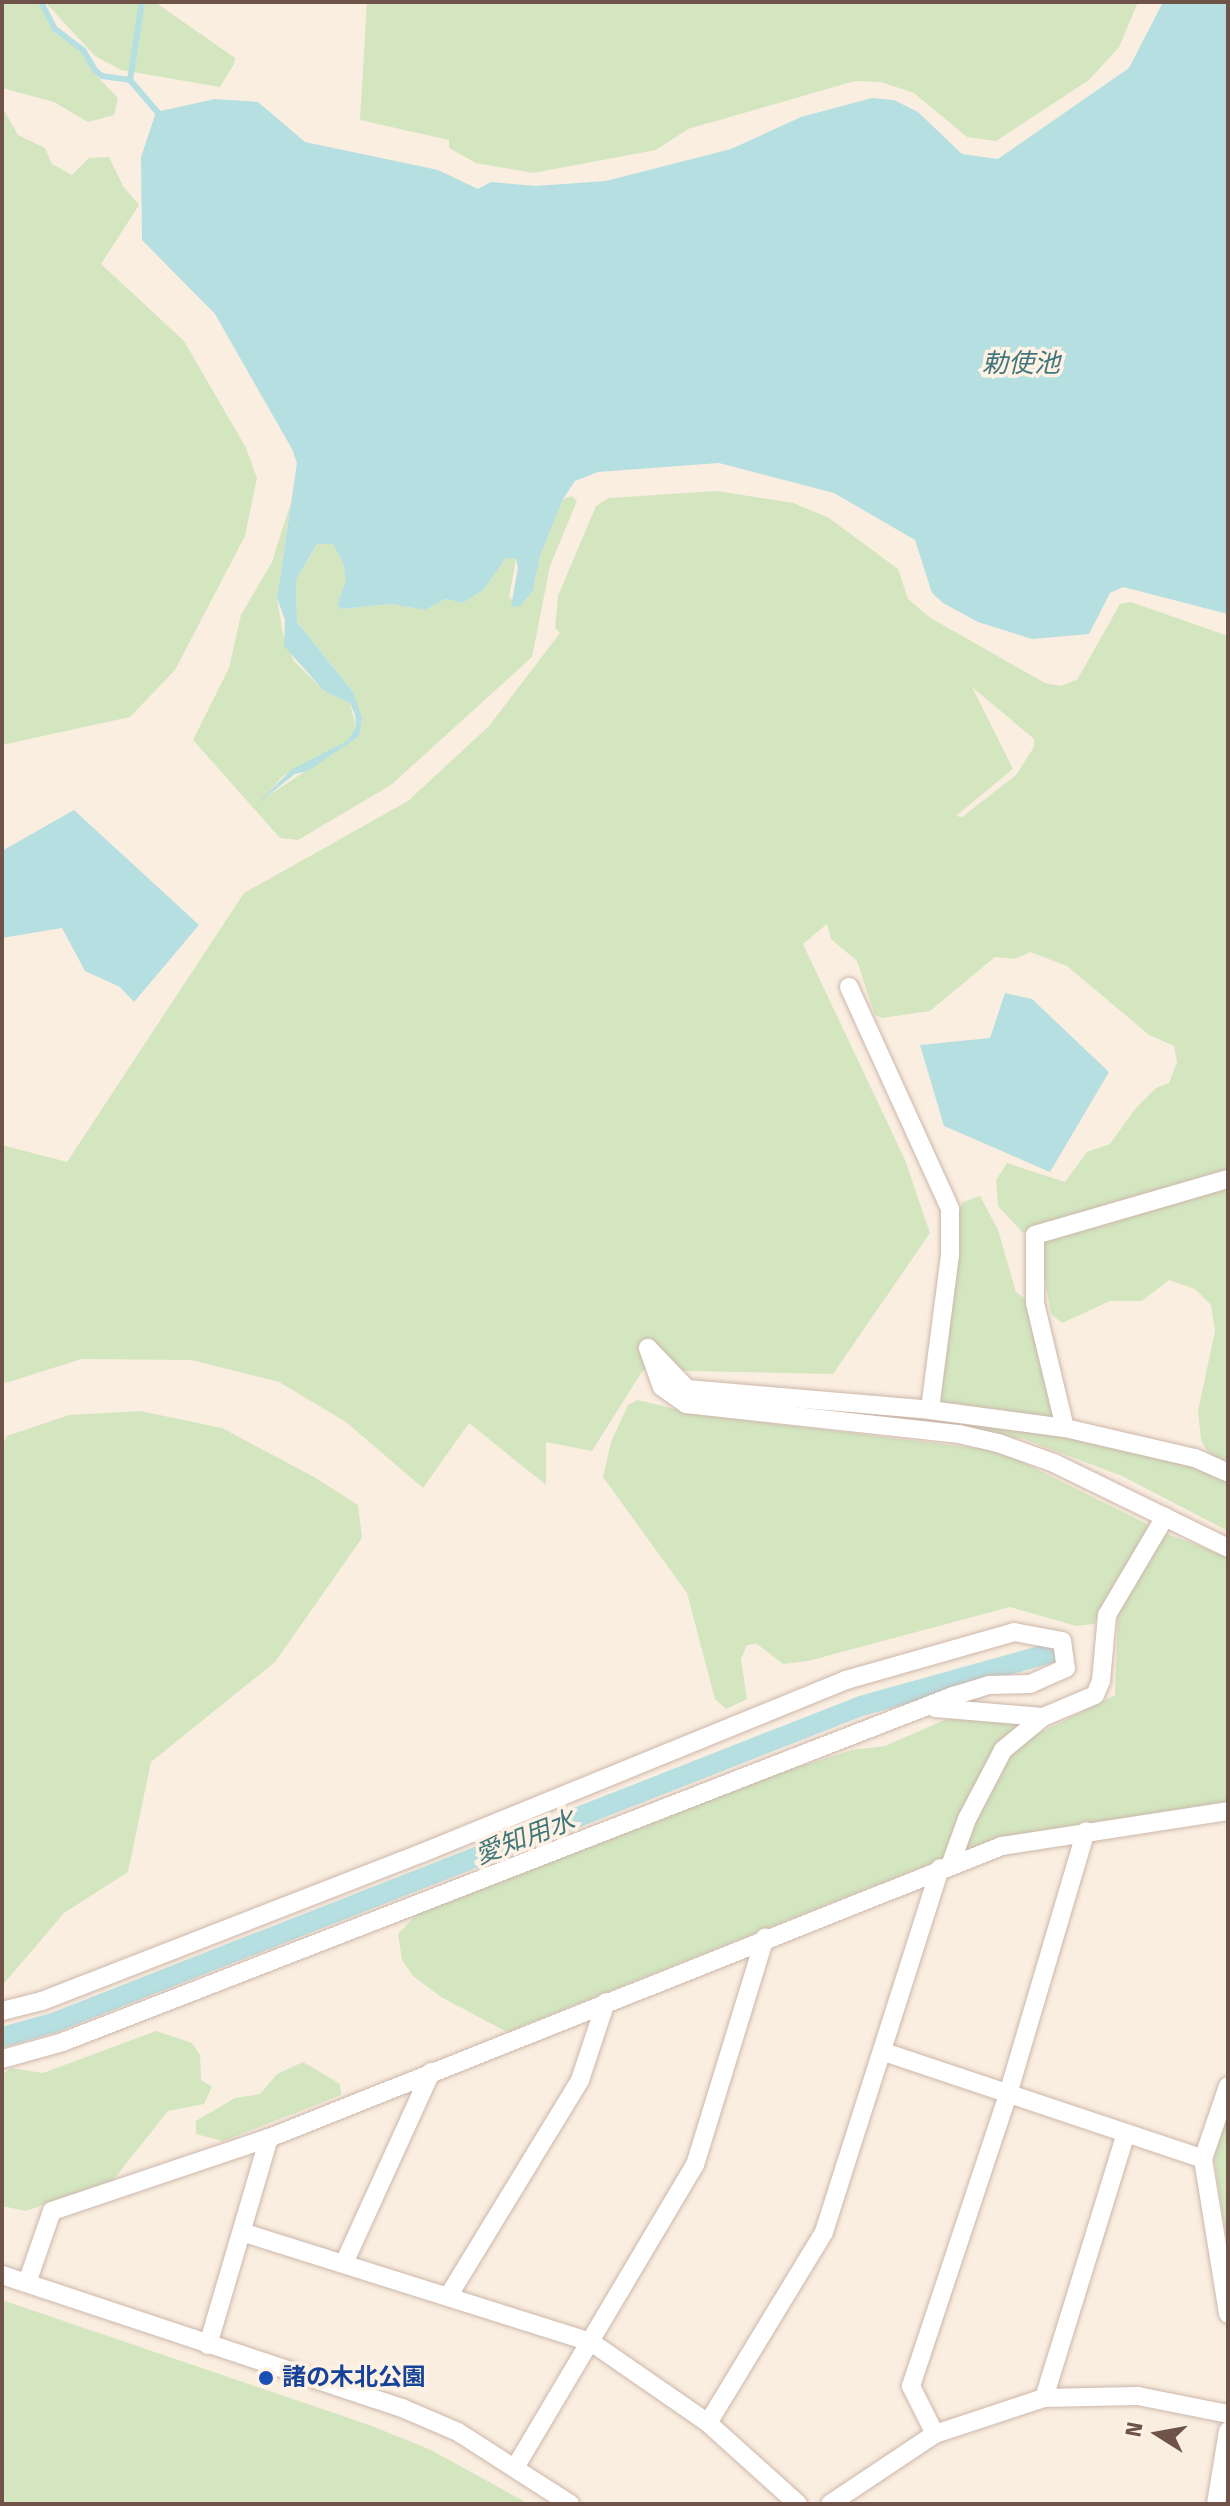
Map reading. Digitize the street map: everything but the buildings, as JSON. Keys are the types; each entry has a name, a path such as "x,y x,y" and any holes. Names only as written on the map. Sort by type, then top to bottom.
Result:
{"street":[{"path":"849,987 950,1209 950,1255 930,1410"},
{"path":"1065,1428 1035,1303 1035,1235 1228,1179"},
{"path":"1228,1473 1195,1458 1065,1428 930,1410 687,1389 648,1348 662,1387 686,1404 959,1434 1054,1463 1228,1548"},
{"path":"708,2423 824,2232 946,1866 992,1764 1043,1717 1095,1695 1101,1681 1107,1615 1165,1517"},
{"path":"2,2011 42,2001 422,1853 846,1680 1014,1632 1062,1641 1066,1668 1030,1684 989,1685 864,1729 676,1807 35,2053 2,2059"},
{"path":"928,1709 1043,1717"},
{"path":"27,2283 52,2211 269,2138 1002,1846 1228,1811"},
{"path":"935,2434 911,2386 1008,2094 1086,1831"},
{"path":"516,2466 695,2165 765,1938"},
{"path":"449,2295 580,2080 606,2002"},
{"path":"884,2052 1125,2137 1203,2159"},
{"path":"345,2261 431,2072"},
{"path":"1228,2086 1203,2159 1228,2314"},
{"path":"1044,2398 1125,2137"},
{"path":"208,2345 245,2233 269,2138"},
{"path":"245,2233 345,2261 591,2342 708,2423 798,2504"},
{"path":"2,2275 402,2408 516,2466 570,2504"},
{"path":"830,2504 935,2434 1044,2398 1138,2396 1228,2414"},
{"path":"1216,2504 1228,2431"}],"green space":[{"path":"2,2 38,2 53,32 84,53 94,73 118,98 114,115 88,122 54,102 2,88"},
{"path":"45,2 155,2 235,58 234,64 220,87 121,70 95,56"},
{"path":"367,2 1138,2 1119,47 1089,80 996,141 967,137 914,93 881,82 855,81 688,129 656,150 533,173 476,163 449,148 449,140 360,120"},
{"path":"2,107 18,135 45,148 52,164 72,175 89,158 109,157 123,186 139,205 101,264 184,341 246,448 257,478 245,536 175,670 130,717 2,745"},
{"path":"717,491 793,503 829,518 898,569 908,599 929,617 1045,683 1060,686 1077,680 1120,604 1131,602 1228,636 1228,1176 1023,1233 998,1206 996,1180 1007,1163 1065,1182 1087,1152 1110,1144 1135,1109 1156,1088 1169,1083 1177,1062 1174,1046 1149,1035 1067,966 1030,952 1015,959 995,957 930,1011 882,1018 875,1015 857,961 831,939 827,924 803,944 905,1160 930,1233 833,1374 643,1370 592,1451 546,1442 546,1485 469,1423 423,1488 346,1422 279,1382 191,1360 82,1359 2,1384 2,1145 67,1162 244,893 408,801 489,726 560,633 555,628 558,596 596,506 609,498","holes":["972,687 1034,739 1034,747 1016,775 962,817 956,816 1013,769"]},
{"path":"572,496 577,501 550,566 532,657 391,785 298,840 280,838 193,740 229,668 241,615 272,562 291,502 277,598 283,635 294,661 324,691 350,703 356,727 347,741 283,776 263,799 359,736 353,692 297,622 296,580 318,543 333,544 343,563 346,580 337,605 342,609 391,604 425,610 445,599 463,603 483,590 506,558 516,559 509,597 520,606 533,591 540,556 563,499"},
{"path":"1228,1184 1228,1465 1207,1451 1201,1440 1198,1411 1215,1331 1211,1305 1195,1289 1169,1280 1142,1301 1110,1301 1062,1323 1051,1314 1042,1264 1044,1236"},
{"path":"980,1196 998,1230 1016,1292 1028,1301 1058,1419 944,1405 937,1391 958,1212 963,1202"},
{"path":"637,1400 702,1415 1000,1451 1151,1526 1094,1624 1076,1626 1010,1607 808,1661 783,1664 757,1644 747,1645 741,1659 747,1699 726,1709 715,1699 687,1593 603,1477 611,1442 628,1405"},
{"path":"140,1411 222,1428 314,1477 358,1505 362,1538 275,1662 151,1762 128,1872 64,1913 2,1986 2,1446 7,1436 69,1415"},
{"path":"934,1416 1030,1427 1183,1460 1228,1479 1228,1531 1122,1476 1024,1439 935,1423"},
{"path":"1165,1533 1228,1557 1228,1804 1053,1829 960,1853 993,1772 1019,1743 1115,1695 1118,1612"},
{"path":"956,1715 1031,1721 1016,1734 949,1856 507,2032 441,1997 413,1976 402,1960 398,1934 419,1912 758,1780 852,1750 885,1746"},
{"path":"156,2031 192,2043 200,2055 201,2080 212,2087 204,2104 168,2111 113,2180 26,2211 2,2206 2,2075 11,2068 43,2073"},
{"path":"303,2062 340,2084 341,2095 223,2141 196,2134 196,2121 235,2098 260,2094 277,2074"},
{"path":"1228,2113 1228,2250 1214,2156"},
{"path":"2,2300 372,2426 431,2450 529,2504 2,2504"}],"water":[{"name":"勅使池","path":"1163,2 1228,2 1228,614 1123,587 1110,593 1089,634 1032,639 978,622 943,603 932,593 915,540 834,493 719,463 598,472 575,481 563,499 540,556 533,591 520,606 511,607 518,568 516,559 506,558 483,590 463,603 445,599 425,610 391,604 342,609 337,605 346,580 343,563 333,544 317,544 296,580 297,622 353,692 362,718 359,736 308,771 295,774 256,805 291,770 347,741 356,727 355,715 350,703 324,691 284,646 285,620 277,598 297,463 292,449 215,314 142,240 141,157 156,112 215,99 258,102 305,142 438,170 478,189 491,182 535,186 606,181 731,149 801,117 872,98 894,100 918,112 962,154 998,159 1129,68"},
{"path":"74,810 199,925 134,1002 120,987 85,971 62,928 2,938 2,851"},
{"path":"1005,993 1032,999 1109,1072 1050,1172 944,1126 920,1045 990,1038"}],"waterway":[{"path":"41,2 55,29 83,50 95,70 102,76 130,80 160,115"},
{"path":"130,80 142,2"},
{"name":"愛知用水","path":"2,2037 53,2023 861,1706 1051,1653"}],"place":[{"name":"諸の木北公園","path":"266,2378"}]}
